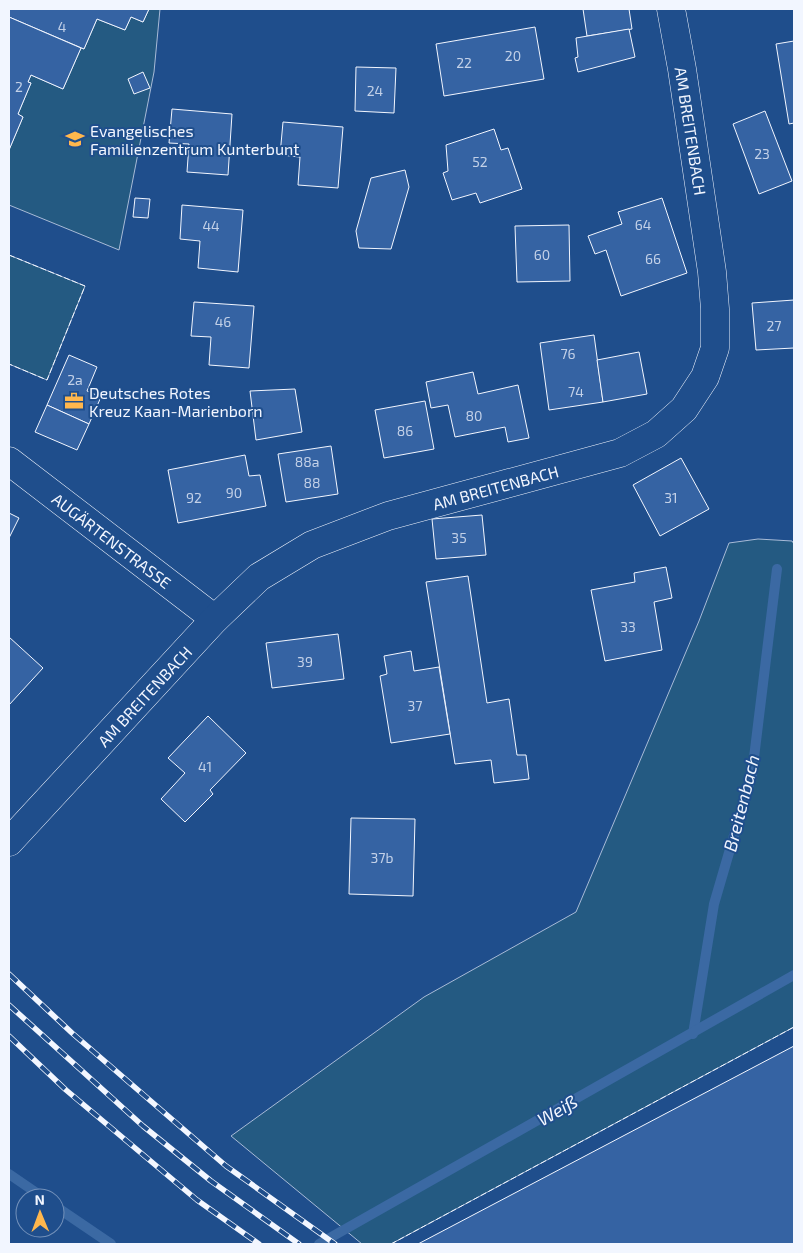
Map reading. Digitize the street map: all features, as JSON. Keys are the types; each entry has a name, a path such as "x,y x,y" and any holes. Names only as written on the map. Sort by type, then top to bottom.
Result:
{"street":[{"name":"AM BREITENBACH","path":"9,842 215,618 259,577 312,545 388,516 620,453 656,434 684,409 705,377 715,348 715,309 711,263 682,69 671,9"},
{"name":"AUGÄRTENSTRASSE","path":"9,461 215,618"}],"shaded area":[{"name":"Evangelisches Familienzentrum Kunterbunt","path":"149,9 160,9 154,72 119,250 9,205 9,150 23,117 18,114 31,83 28,82 31,75 63,89 81,48 84,49 97,19 125,30 131,17 143,22"},
{"path":"9,255 85,286 47,380 9,364"},
{"path":"758,539 792,541 794,544 794,1027 391,1244 362,1244 231,1136 424,997 576,912 699,621 729,543"}],"building":[{"path":"9,9 149,9 143,22 131,17 125,30 97,19 84,49 9,17"},
{"path":"583,9 629,9 632,29 587,36"},
{"path":"9,17 81,48 63,89 31,75 28,82 31,83 18,114 23,117 9,150"},
{"path":"535,27 544,79 444,96 436,44"},
{"path":"629,29 635,57 578,72 575,58 578,57 576,38"},
{"path":"794,41 794,123 789,124 776,44"},
{"path":"356,67 396,68 394,113 355,111"},
{"path":"143,72 150,88 134,94 128,79"},
{"path":"172,109 232,114 228,175 187,172 189,144 169,143"},
{"path":"765,111 792,181 759,194 733,124"},
{"path":"283,122 343,127 338,188 298,185 300,157 280,155"},
{"path":"494,129 501,150 508,148 522,189 480,203 476,193 452,200 443,173 448,171 446,145"},
{"path":"405,170 409,187 391,249 359,248 356,231 371,178"},
{"path":"135,198 150,199 148,218 133,217"},
{"path":"662,198 687,273 621,296 606,250 595,254 588,236 622,224 618,212"},
{"path":"182,205 243,210 238,272 198,268 200,241 180,239"},
{"path":"569,225 570,281 517,282 515,226"},
{"path":"794,300 794,348 756,350 752,303"},
{"path":"194,302 254,306 249,368 209,365 211,337 191,336"},
{"path":"594,335 603,402 549,410 540,343"},
{"path":"639,352 647,394 603,402 597,360"},
{"path":"69,355 97,367 87,391 101,397 89,424 47,405"},
{"path":"473,372 478,394 518,385 529,438 508,442 505,427 455,437 448,405 431,408 426,382"},
{"path":"295,389 302,432 256,440 250,391"},
{"path":"425,401 434,449 384,458 375,410"},
{"path":"47,405 89,424 77,450 35,432"},
{"path":"331,446 338,494 286,502 278,454"},
{"path":"245,455 249,476 260,475 266,506 178,523 168,470"},
{"path":"681,458 709,509 660,536 633,485"},
{"path":"9,513 19,518 9,538"},
{"path":"482,515 486,555 436,559 432,519"},
{"path":"666,567 672,598 654,602 662,650 605,661 591,590 635,582 634,573"},
{"path":"468,576 487,703 509,699 517,755 526,755 529,779 494,783 491,760 455,764 426,582"},
{"path":"338,634 344,679 272,688 266,643"},
{"path":"9,637 43,668 9,705"},
{"path":"411,651 414,671 439,667 450,734 391,743 380,676 387,674 384,656"},
{"path":"208,716 246,753 210,790 213,794 185,822 161,799 185,773 168,758"},
{"path":"351,818 415,819 413,896 349,894"},
{"path":"794,1046 794,1244 418,1244"}],"waterway":[{"name":"Breitenbach","path":"693,1034 714,904 752,774 777,569"},
{"name":"Weiß","path":"319,1244 794,975"},
{"name":"Weiß","path":"9,1174 29,1188"},
{"name":"Weiß","path":"65,1213 111,1244"}],"railway":[{"path":"9,974 72,1033 226,1166 335,1244"},
{"path":"9,1005 143,1126 211,1181 299,1244"},
{"path":"9,1036 66,1090 197,1200 259,1244"}],"fence":[{"path":"9,255 85,286 47,380 9,364"},
{"path":"391,1244 794,1027"}],"place":[{"name":"Evangelisches Familienzentrum Kunterbunt","path":"75,139"},
{"name":"Deutsches Rotes Kreuz Kaan-Marienborn","path":"74,401"}]}
